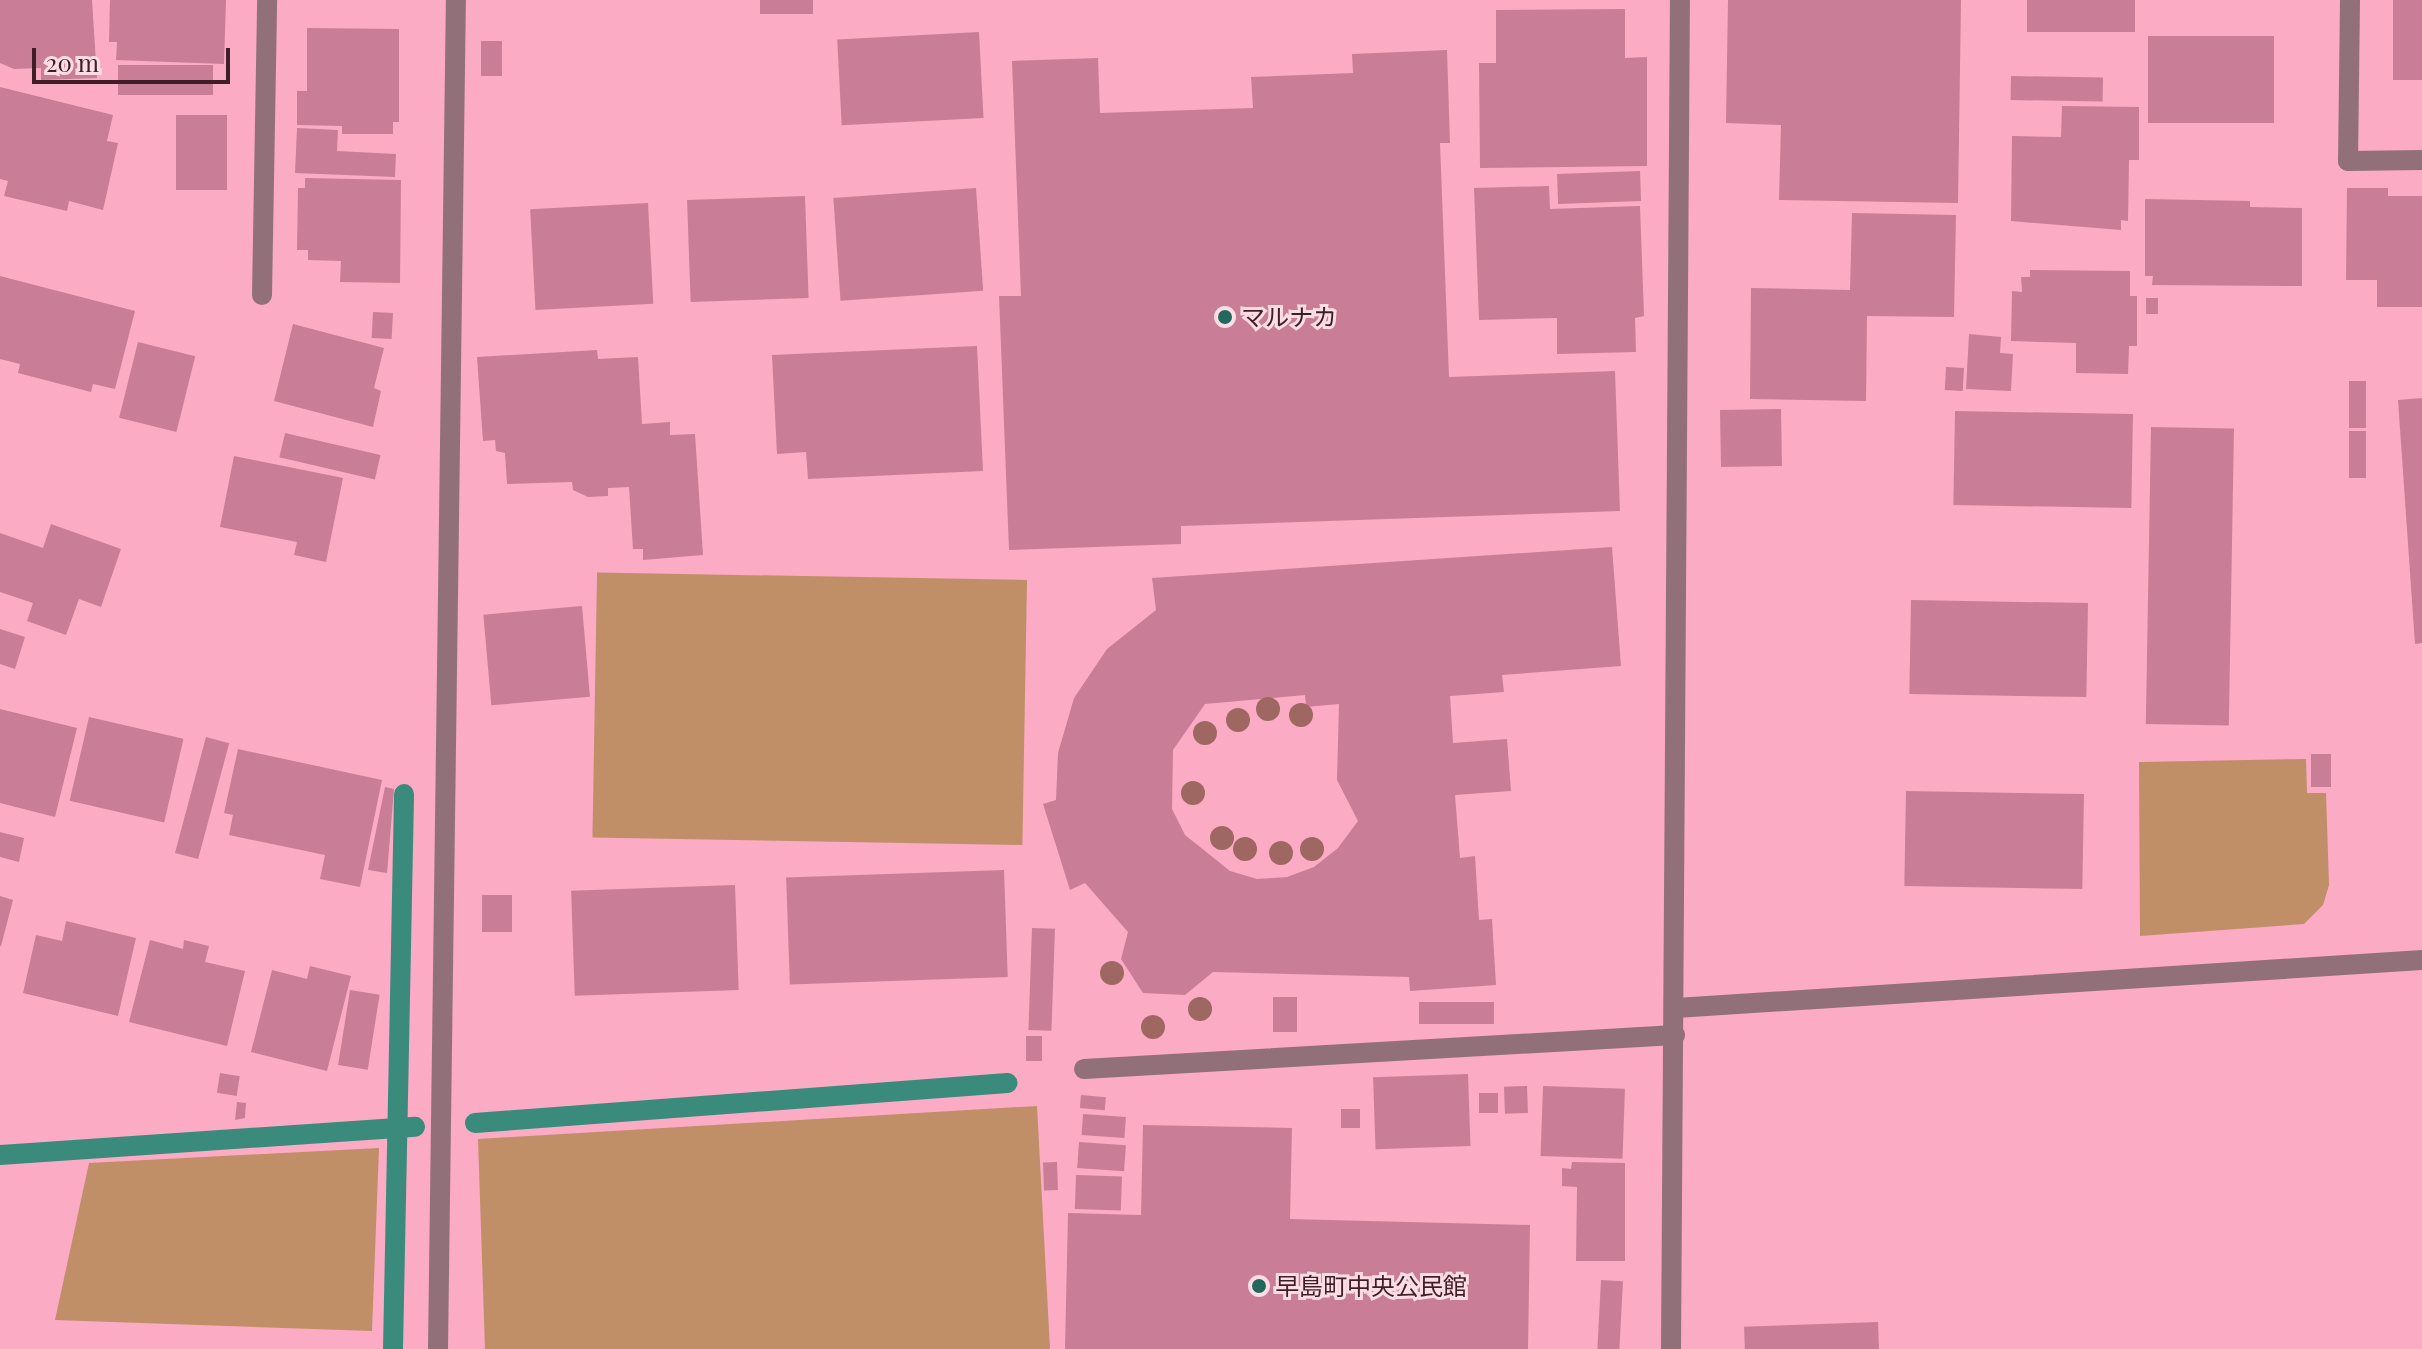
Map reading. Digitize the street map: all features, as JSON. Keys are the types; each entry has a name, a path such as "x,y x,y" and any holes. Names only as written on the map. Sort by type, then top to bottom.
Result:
{"street":[{"path":"262,295 267,0"},
{"path":"438,1349 456,0"},
{"path":"1671,1349 1676,1008 1680,0"},
{"path":"2350,0 2348,161 2422,160"},
{"path":"1676,1008 2422,960"},
{"path":"1084,1069 1675,1035"}],"shaded area":[{"path":"597,572 1027,580 1022,845 592,837"},
{"path":"2306,759 2307,793 2326,793 2329,885 2323,905 2304,924 2140,936 2139,762"},
{"path":"1037,1106 1050,1349 485,1349 478,1139"},
{"path":"379,1148 372,1331 55,1320 89,1163"}],"building":[{"path":"0,0 92,0 97,78 41,80 41,68 14,69 0,63"},
{"path":"110,0 226,0 224,64 116,60 117,42 109,42"},
{"path":"760,0 813,0 813,14 760,14"},
{"path":"1728,0 1961,0 1958,203 1779,200 1781,125 1726,123"},
{"path":"2027,0 2135,0 2135,32 2027,32"},
{"path":"2393,0 2422,0 2422,80 2393,80"},
{"path":"1625,9 1625,58 1647,57 1647,166 1480,168 1479,63 1496,63 1496,10"},
{"path":"307,28 399,29 399,122 393,122 393,134 342,134 342,126 297,125 297,91 307,91"},
{"path":"979,32 984,118 842,125 837,39"},
{"path":"2148,36 2274,36 2274,123 2148,123"},
{"path":"481,41 502,41 502,76 481,76"},
{"path":"1447,50 1450,143 1440,143 1449,377 1615,371 1620,511 1181,526 1181,544 1009,550 999,296 1021,296 1012,61 1098,58 1100,113 1253,108 1251,77 1353,73 1352,54"},
{"path":"118,65 213,65 213,95 118,95"},
{"path":"2011,76 2103,78 2103,102 2011,100"},
{"path":"0,87 113,115 107,141 118,143 103,210 69,201 67,211 4,196 8,181 0,179"},
{"path":"2062,106 2139,107 2139,160 2129,160 2128,221 2121,220 2121,230 2011,221 2012,136 2061,137"},
{"path":"176,115 227,115 227,190 176,190"},
{"path":"297,128 338,130 337,151 396,154 395,177 295,173"},
{"path":"1640,171 1641,201 1558,204 1557,174"},
{"path":"305,178 401,180 400,283 340,282 341,261 308,260 308,250 297,250 298,188 305,188"},
{"path":"1549,186 1550,209 1640,206 1644,316 1635,318 1636,352 1557,354 1557,318 1479,320 1474,188"},
{"path":"976,188 983,291 841,301 833,198"},
{"path":"2347,188 2388,188 2388,196 2422,196 2422,307 2377,307 2377,280 2346,280"},
{"path":"805,196 809,298 691,302 687,200"},
{"path":"2145,199 2250,201 2250,207 2302,208 2302,286 2152,285 2153,276 2145,276"},
{"path":"648,203 653,304 535,310 530,209"},
{"path":"1852,213 1956,215 1954,317 1867,316 1866,401 1750,399 1751,288 1850,290"},
{"path":"2030,270 2130,271 2130,296 2137,296 2137,346 2129,346 2128,374 2076,373 2076,343 2011,341 2012,291 2022,292 2021,277 2030,277"},
{"path":"0,276 135,311 115,389 93,384 91,392 18,373 20,364 0,359"},
{"path":"2146,298 2158,298 2158,314 2146,314"},
{"path":"373,312 393,313 392,339 372,338"},
{"path":"293,324 384,348 374,388 381,391 373,427 274,401"},
{"path":"1969,334 2001,337 2000,353 2013,354 2011,391 1966,389"},
{"path":"138,342 195,356 176,432 119,418"},
{"path":"977,346 983,471 808,479 806,452 777,454 772,355"},
{"path":"597,350 598,359 638,357 642,424 670,422 670,435 695,434 703,555 643,560 643,549 633,549 629,487 608,488 608,496 588,497 573,490 572,482 507,484 505,453 496,451 495,440 483,441 477,357"},
{"path":"1946,367 1964,368 1963,391 1945,390"},
{"path":"2349,381 2366,381 2366,428 2349,428"},
{"path":"2422,398 2422,643 2415,644 2398,400"},
{"path":"1781,409 1782,466 1721,467 1720,410"},
{"path":"1955,411 2133,414 2131,508 1953,505"},
{"path":"2151,427 2234,428 2229,725 2146,724"},
{"path":"2349,431 2366,431 2366,478 2349,478"},
{"path":"285,433 380,455 375,479 279,457"},
{"path":"234,456 343,478 326,562 294,555 297,542 220,527"},
{"path":"51,524 121,549 101,607 79,599 66,635 27,621 33,603 0,592 0,533 43,548"},
{"path":"1612,547 1621,666 1502,675 1504,692 1450,696 1453,743 1507,739 1511,791 1455,795 1460,858 1475,856 1479,920 1492,919 1496,985 1410,991 1409,977 1213,972 1185,995 1143,993 1121,959 1128,932 1085,883 1070,890 1043,804 1056,800 1058,753 1074,698 1107,649 1156,610 1152,578","holes":["1305,695 1306,707 1339,704 1337,780 1358,821 1338,848 1314,867 1287,877 1257,879 1230,871 1185,835 1172,809 1173,750 1205,704"]},
{"path":"1911,600 2088,603 2086,697 1909,694"},
{"path":"582,606 590,697 491,705 483,615"},
{"path":"0,629 25,637 15,669 0,664"},
{"path":"0,709 77,728 55,817 0,803"},
{"path":"89,717 184,739 164,823 70,801"},
{"path":"206,737 229,743 198,859 175,853"},
{"path":"238,749 382,780 360,887 320,879 325,855 229,835 233,815 224,813"},
{"path":"2311,754 2331,754 2331,787 2311,787"},
{"path":"385,787 394,789 387,873 368,870"},
{"path":"1906,791 2084,794 2082,889 1904,886"},
{"path":"0,832 24,838 19,862 0,857"},
{"path":"1004,870 1008,977 790,985 786,878"},
{"path":"735,885 739,990 575,996 571,891"},
{"path":"482,895 512,895 512,932 482,932"},
{"path":"0,896 13,900 1,946 0,946"},
{"path":"66,921 136,938 118,1016 23,993 36,935 62,941"},
{"path":"1032,928 1055,929 1051,1031 1028,1030"},
{"path":"150,940 183,949 184,940 209,946 205,962 245,971 227,1046 129,1022"},
{"path":"310,966 351,976 327,1071 251,1052 272,970 307,979"},
{"path":"350,990 380,995 368,1070 338,1065"},
{"path":"1273,997 1297,997 1297,1032 1273,1032"},
{"path":"1419,1002 1494,1002 1494,1024 1419,1024"},
{"path":"1026,1036 1042,1036 1042,1061 1026,1061"},
{"path":"220,1073 240,1076 237,1096 217,1093"},
{"path":"1468,1074 1471,1146 1376,1149 1373,1077"},
{"path":"1527,1086 1528,1113 1505,1114 1504,1087"},
{"path":"1543,1086 1625,1089 1623,1159 1541,1156"},
{"path":"1479,1093 1498,1093 1498,1113 1479,1113"},
{"path":"1081,1095 1106,1097 1105,1110 1080,1108"},
{"path":"237,1102 246,1103 245,1118 235,1120"},
{"path":"1341,1109 1360,1109 1360,1128 1341,1128"},
{"path":"1083,1114 1126,1117 1124,1138 1082,1135"},
{"path":"1143,1125 1292,1128 1290,1219 1530,1225 1528,1349 1065,1349 1068,1213 1141,1215"},
{"path":"1079,1142 1126,1145 1124,1171 1077,1168"},
{"path":"1043,1162 1057,1162 1058,1190 1044,1190"},
{"path":"1572,1162 1625,1163 1625,1261 1576,1261 1577,1187 1562,1186 1562,1168 1571,1169"},
{"path":"1076,1175 1122,1177 1121,1211 1075,1209"},
{"path":"1601,1280 1623,1281 1619,1349 1597,1349"},
{"path":"1878,1322 1879,1349 1745,1349 1744,1327"}],"waterway":[{"path":"393,1349 404,794"},
{"path":"475,1123 1007,1083"},
{"path":"0,1155 415,1127"}],"place":[{"name":"マルナカ","path":"1225,317"},
{"name":"早島町中央公民館","path":"1259,1286"}]}
